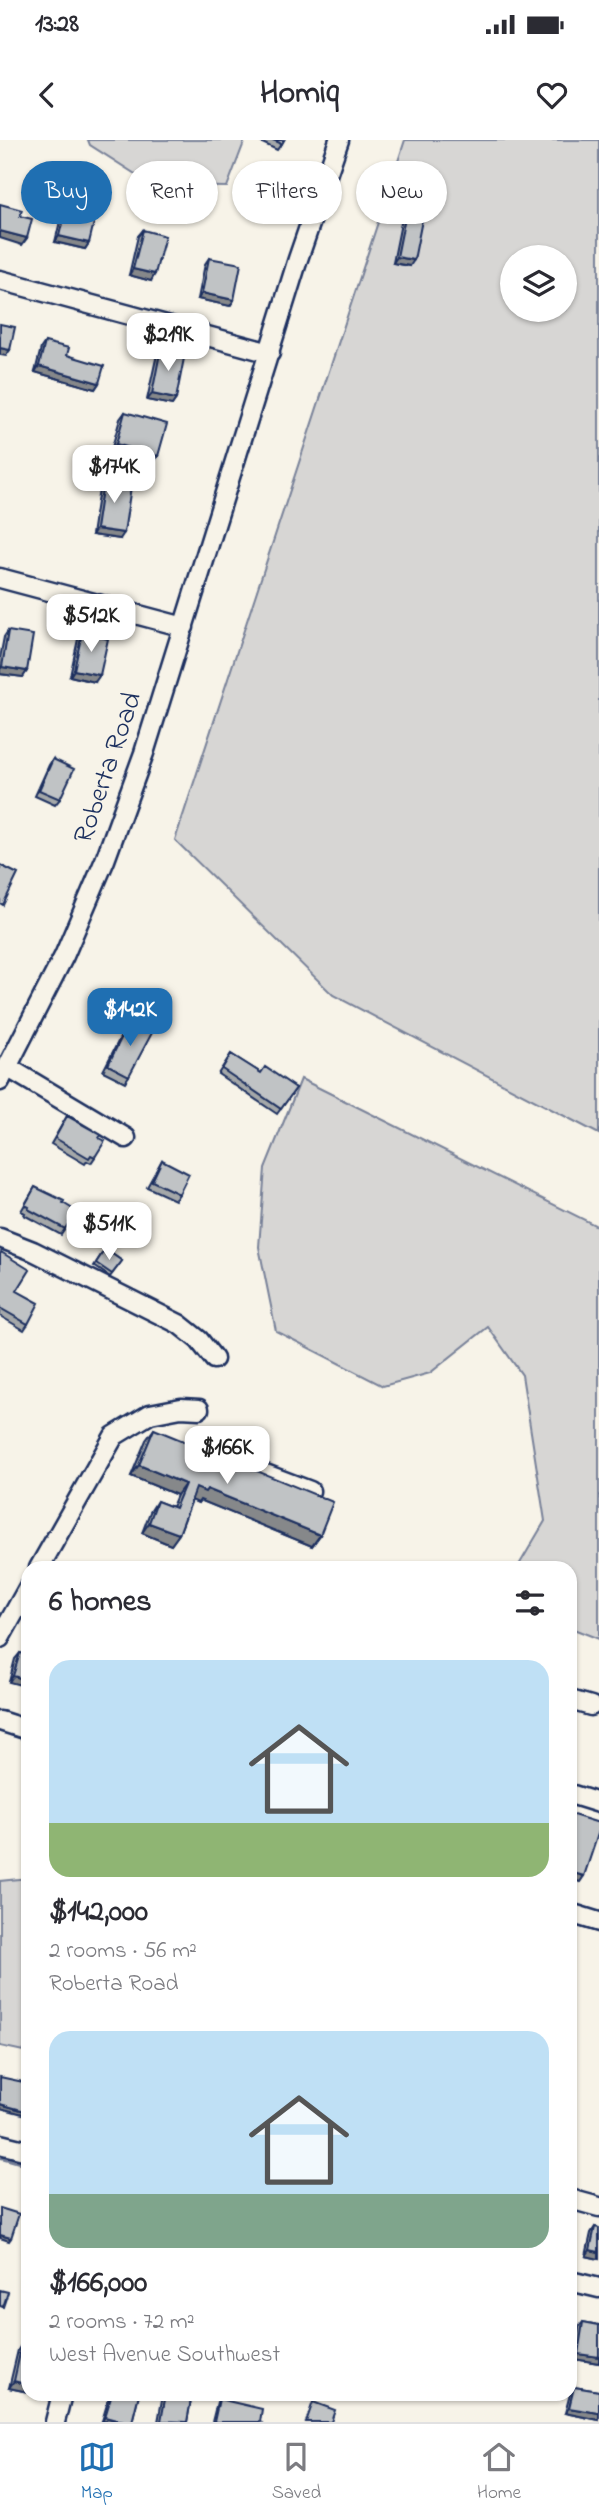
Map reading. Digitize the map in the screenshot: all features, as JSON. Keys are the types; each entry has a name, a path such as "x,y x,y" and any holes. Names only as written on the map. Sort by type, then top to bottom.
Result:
{"street":[{"name":"Roberta Road","path":"4,1074 61,961 104,860 144,753 298,259 340,140"},
{"path":"0,280 270,353"},
{"path":"0,578 184,627"},
{"path":"4,1074 126,1138"},
{"path":"0,1238 33,1251 179,1324 199,1340 214,1359"},
{"path":"43,1561 114,1436 150,1414 181,1408 199,1409"},
{"path":"135,1423 160,1433"},
{"path":"210,1452 310,1491"},
{"path":"0,1638 21,1600"},
{"path":"577,1702 591,1706"},
{"path":"0,1721 21,1728"},
{"path":"577,1796 599,1804"},
{"path":"577,1915 599,1922"},
{"path":"0,2144 21,2149"},
{"path":"577,2201 599,2207"},
{"path":"577,2283 599,2288"},
{"path":"55,2422 60,2401"}],"shaded area":[{"path":"88,140 245,140 237,161 232,161 232,174 227,187 218,187 218,161 126,161 126,168 90,145"},
{"path":"405,140 599,140 599,1134 333,995 175,840 377,224 447,224 447,161 398,161"},
{"path":"301,1079 599,1227 599,1639 577,1630 577,1561 521,1561 545,1521 522,1375 488,1327 430,1373 383,1386 276,1331 259,1247 265,1168"},
{"path":"21,1879 21,2050 0,2046 0,1881"}],"building":[{"path":"0,204 21,210 21,224 31,224 27,238 0,231"},
{"path":"62,224 94,224 89,243 59,236"},
{"path":"404,224 421,224 414,260 397,257"},
{"path":"143,230 165,236 155,274 133,269"},
{"path":"209,258 241,264 234,300 202,293"},
{"path":"0,324 15,327 10,350 0,348"},
{"path":"45,342 69,348 67,355 104,366 99,383 39,366"},
{"path":"161,348 185,353 176,399 152,394"},
{"path":"125,412 167,424 158,456 116,444"},
{"path":"104,476 132,480 124,533 96,529"},
{"path":"8,631 33,635 27,671 2,667"},
{"path":"82,633 108,639 100,675 74,670"},
{"path":"53,759 74,769 60,799 39,790"},
{"path":"0,865 18,874 3,905 0,903"},
{"path":"130,1020 153,1031 129,1076 108,1065"},
{"path":"231,1054 261,1073 265,1067 296,1088 281,1109 222,1069"},
{"path":"67,1116 101,1135 99,1138 105,1141 95,1157 91,1155 89,1158 55,1138"},
{"path":"162,1160 189,1174 179,1194 152,1181"},
{"path":"35,1187 64,1201 63,1203 76,1211 65,1229 25,1205"},
{"path":"105,1249 122,1261 112,1274 96,1263"},
{"path":"1,1252 30,1270 17,1291 39,1303 28,1324 0,1308"},
{"path":"154,1429 333,1502 320,1535 207,1489 205,1492 196,1488 179,1534 149,1523 157,1501 175,1508 185,1484 139,1465"},
{"path":"20,1653 21,1653 21,1678 13,1676"},
{"path":"577,1816 599,1823 599,1831 584,1876 577,1874"},
{"path":"0,2077 21,2082 21,2110 0,2104"},
{"path":"0,2208 19,2214 11,2238 0,2235"},
{"path":"595,2227 599,2228 599,2252 590,2250"},
{"path":"0,2290 8,2292 3,2307 0,2306"},
{"path":"583,2322 599,2325 599,2357 578,2354"},
{"path":"21,2349 21,2383 14,2381"},
{"path":"577,2387 599,2391 599,2413 569,2408 571,2401 577,2401"},
{"path":"110,2401 137,2401 132,2422 105,2417"},
{"path":"165,2401 191,2401 187,2422 161,2421"},
{"path":"219,2401 262,2409 260,2422 214,2422"},
{"path":"313,2402 335,2410 331,2422 306,2422"}],"waterway":[{"path":"0,2156 21,2162"}]}
